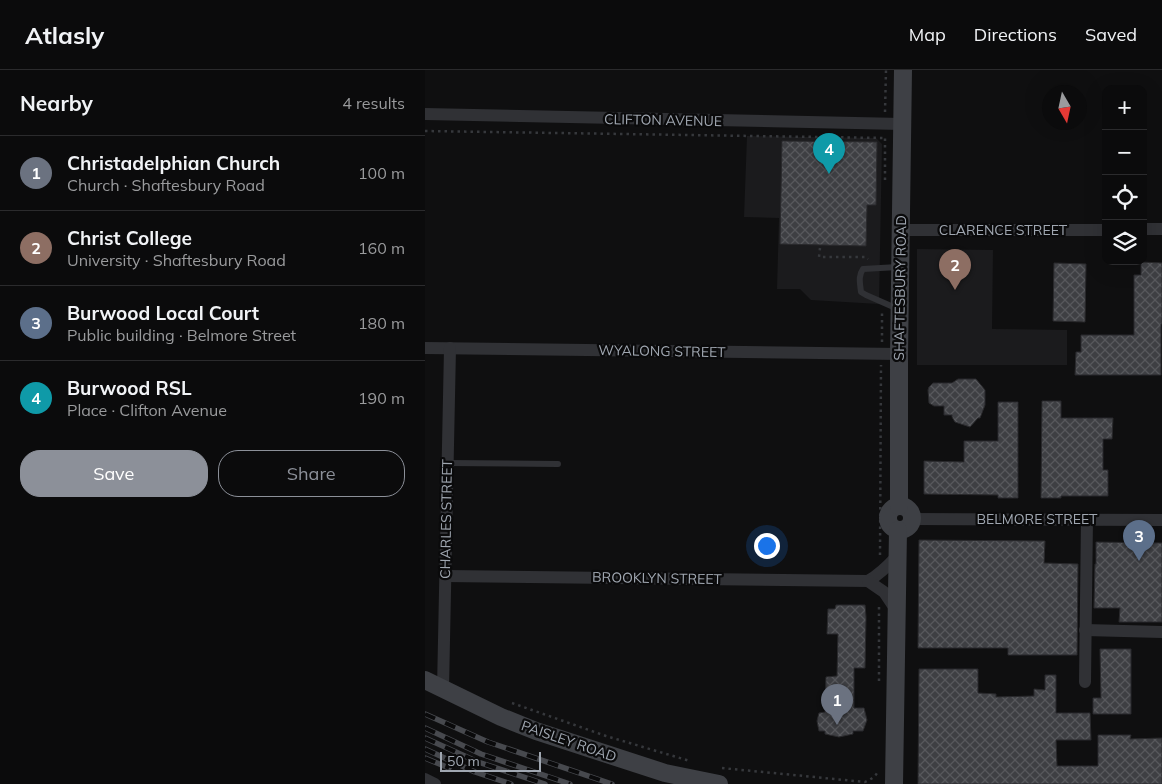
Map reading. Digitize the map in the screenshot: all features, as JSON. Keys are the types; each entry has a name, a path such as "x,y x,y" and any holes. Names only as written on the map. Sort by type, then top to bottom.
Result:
{"street":[{"name":"SHAFTESBURY ROAD","path":"899,506 900,309 892,267 901,230 903,70"},
{"name":"CLIFTON AVENUE","path":"425,114 902,124"},
{"path":"1147,230 1162,229"},
{"name":"CLARENCE STREET","path":"901,230 1102,230"},
{"name":"WYALONG STREET","path":"425,348 899,354"},
{"name":"CHARLES STREET","path":"443,689 450,348"},
{"path":"899,506 907,508 911,512 912,518 911,523 906,528 897,530 889,524 887,517 892,508 899,506"},
{"name":"BELMORE STREET","path":"912,518 1162,520"},
{"path":"1085,682 1087,519"},
{"path":"894,784 897,530"},
{"path":"896,610 875,581 897,556"},
{"name":"BROOKLYN STREET","path":"445,576 875,581"},
{"path":"1085,630 1162,632"},
{"name":"PAISLEY ROAD","path":"425,680 501,717 536,731 665,773 719,784"},
{"path":"425,779 435,784"}],"lane":[{"path":"892,267 863,269 859,281 861,292 900,309"},
{"path":"447,463 558,464"}],"path":[{"path":"885,113 886,70"},
{"path":"425,131 885,136 885,184"},
{"path":"819,248 819,257 866,257 869,260 884,261 892,267"},
{"path":"879,689 875,581 880,562 883,302"},
{"path":"508,702 606,736 690,761"},
{"path":"715,767 865,782 873,778 878,772 878,764"}],"shaded area":[{"path":"747,136 876,138 882,144 879,304 811,300 800,289 777,289 779,218 744,217"},
{"path":"917,249 993,250 992,329 1067,330 1067,365 917,365"}],"building":[{"path":"782,141 877,142 876,205 867,205 866,246 780,244"},
{"path":"1147,262 1162,263 1161,375 1075,375 1076,352 1081,352 1081,335 1134,335 1134,275 1141,275 1141,265 1147,265"},
{"path":"1054,263 1086,264 1085,322 1053,321"},
{"path":"958,379 976,379 985,390 985,405 980,418 970,427 955,422 952,415 944,415 944,406 934,406 929,403 928,390 933,383 952,383"},
{"path":"1042,401 1061,401 1061,418 1113,418 1112,439 1103,439 1103,470 1108,470 1108,496 1041,498"},
{"path":"998,402 1018,402 1018,498 998,498 998,495 924,494 924,461 964,462 964,441 998,441"},
{"path":"919,540 1045,541 1044,563 1078,564 1077,655 1008,655 1008,648 918,648"},
{"path":"1096,542 1162,543 1162,622 1119,622 1120,608 1094,608"},
{"path":"836,605 865,605 866,617 865,668 854,668 854,708 864,708 867,720 863,731 853,731 853,734 839,737 825,734 825,731 819,731 817,721 819,713 825,712 826,677 837,676 838,634 827,634 828,609 835,609"},
{"path":"1100,649 1131,649 1131,714 1093,714 1093,698 1101,698"},
{"path":"919,669 978,669 978,693 996,694 996,697 1034,696 1034,689 1045,690 1045,675 1056,675 1056,713 1090,713 1091,740 1056,740 1057,766 1098,766 1098,735 1131,735 1130,739 1162,738 1162,784 918,784"}],"railway":[{"path":"425,714 488,742 612,784"},
{"path":"425,728 481,754 570,784"},
{"path":"425,738 478,762 545,784"},
{"path":"425,749 475,772 511,784"},
{"path":"425,758 449,768"}],"place":[{"name":"Burwood RSL","path":"829,174"},
{"name":"Christ College","path":"955,290"},
{"name":"Burwood Local Court","path":"1139,561"},
{"name":"Christadelphian Church","path":"837,725"}]}
